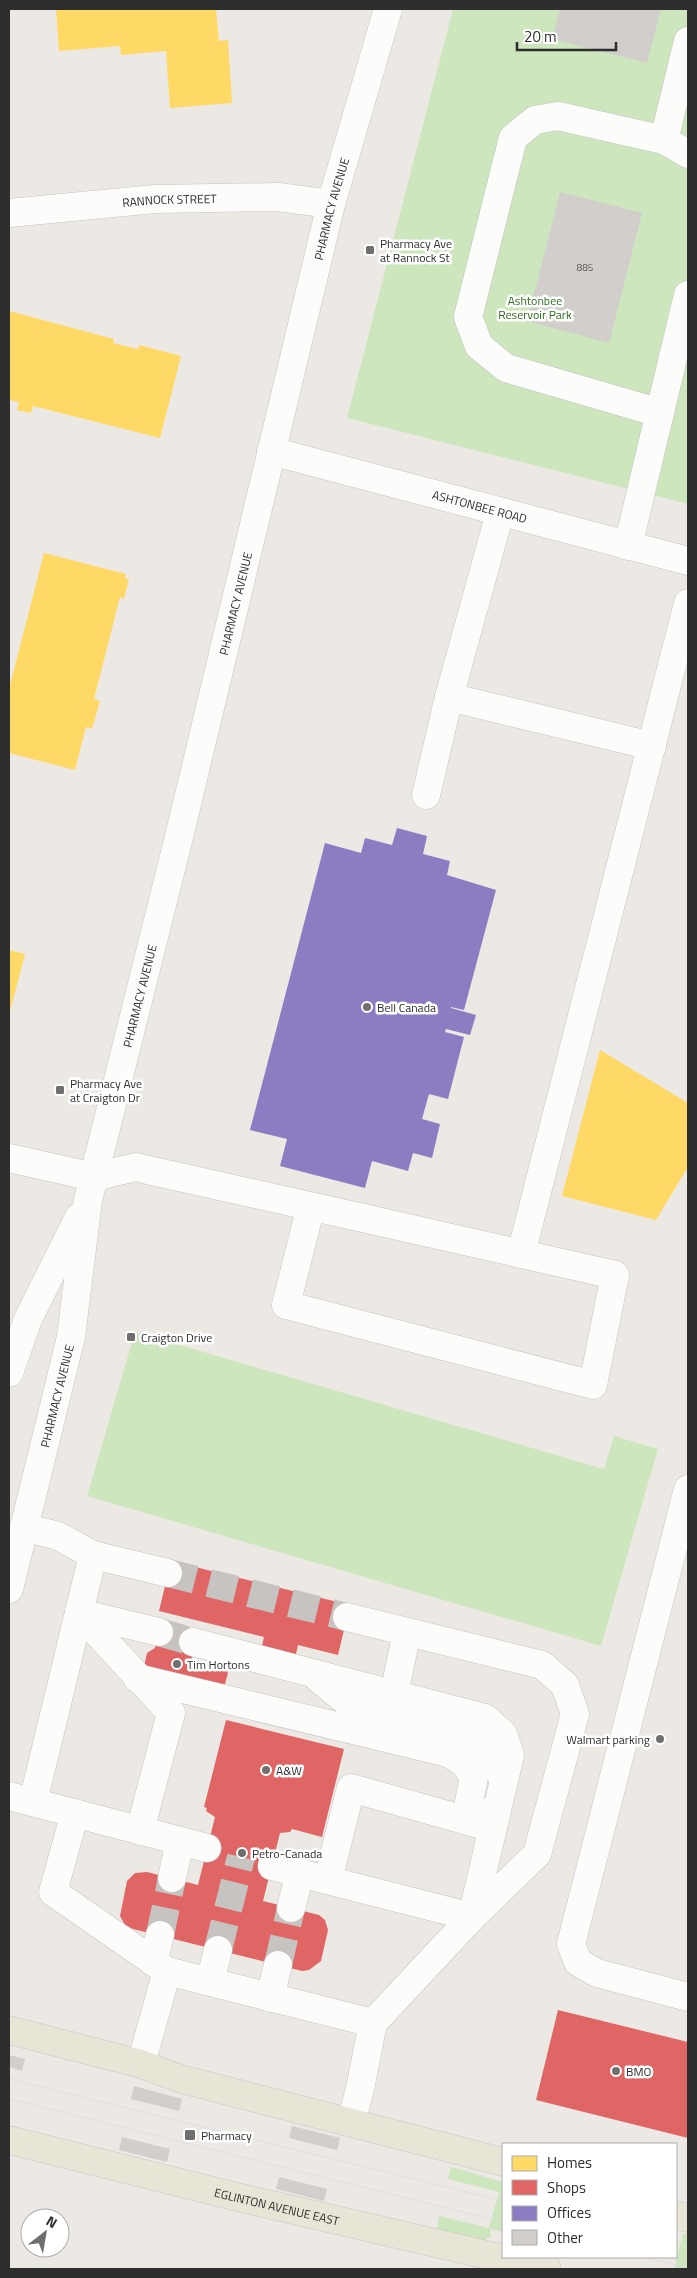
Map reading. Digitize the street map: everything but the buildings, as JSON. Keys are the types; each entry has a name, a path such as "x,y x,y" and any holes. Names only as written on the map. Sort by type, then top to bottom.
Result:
{"main road":[{"path":"9,2030 141,2064 181,2079 502,2162"},
{"name":"EGLINTON AVENUE EAST","path":"9,2140 237,2197 547,2269"}],"street":[{"name":"PHARMACY AVENUE","path":"9,1589 71,1337 91,1188 180,837 331,204 388,9"},
{"path":"664,140 688,41"},
{"path":"660,413 506,368 479,346 468,317 513,138 535,120 558,116 664,140 688,154"},
{"name":"RANNOCK STREET","path":"9,213 155,200 278,197 331,204"},
{"path":"628,546 660,413 679,371 688,295"},
{"name":"ASHTONBEE ROAD","path":"271,451 500,513 688,561"},
{"path":"426,794 449,697 500,513"},
{"path":"521,1254 688,603"},
{"path":"449,697 652,746"},
{"path":"9,1158 91,1188 136,1167 311,1206 615,1276 593,1385 286,1305 311,1206"},
{"name":"PHARMACY AVENUE","path":"9,1373 28,1319 91,1188"},
{"path":"688,1489 571,1944 578,1962 597,1973 688,1997"},
{"path":"24,1527 58,1536 93,1555 168,1573"},
{"path":"93,1555 79,1613 21,1799 207,1848"},
{"path":"79,1613 159,1632"},
{"path":"79,1613 171,1713 140,1831"},
{"path":"347,1617 542,1665 565,1685 575,1714 537,1854 472,1918 373,2024 360,2089 351,2122"},
{"path":"394,1694 407,1632"},
{"path":"193,1642 485,1718 503,1734 510,1755 472,1918"},
{"path":"311,1673 358,1712 465,1738 486,1752 504,1779"},
{"path":"137,1678 448,1753 464,1763 474,1777 469,1802 493,1828"},
{"path":"328,1880 351,1788 493,1828"},
{"path":"75,1813 53,1892 160,1966 210,1982 373,2024"},
{"path":"172,1878 180,1841"},
{"path":"272,1866 472,1918"},
{"path":"291,1908 300,1873"},
{"path":"141,2064 160,1966 160,1935"},
{"path":"210,1982 218,1950"},
{"path":"270,1998 278,1965"}],"green space":[{"name":"Ashtonbee Reservoir Park","path":"453,9 688,9 688,504 347,418"},
{"path":"135,1332 604,1469 614,1436 658,1449 601,1646 87,1496"},
{"path":"451,2167 502,2182 502,2232 490,2229 491,2237 484,2240 437,2229 439,2216 489,2228 499,2192 448,2179"},
{"path":"683,2233 688,2234 688,2269 674,2269"}],"tunnel":[{"path":"168,1573 347,1617"},
{"path":"159,1632 193,1642"},
{"path":"218,1950 241,1857"},
{"path":"160,1935 172,1878"},
{"path":"278,1965 291,1908"}],"tram line":[{"path":"9,2079 502,2201"},
{"path":"9,2099 502,2222"},
{"path":"677,2243 688,2247"},
{"path":"647,2258 688,2268"}],"place":[{"name":"Pharmacy Ave at Rannock St","path":"370,250"},
{"name":"Bell Canada","path":"367,1007"},
{"name":"Pharmacy Ave at Craigton Dr","path":"60,1090"},
{"name":"Craigton Drive","path":"131,1337"},
{"name":"Tim Hortons","path":"177,1664"},
{"name":"Walmart parking","path":"660,1739"},
{"name":"A&W","path":"266,1770"},
{"name":"Petro-Canada","path":"242,1853"},
{"name":"BMO","path":"616,2071"},
{"name":"Pharmacy","path":"190,2135"}]}
